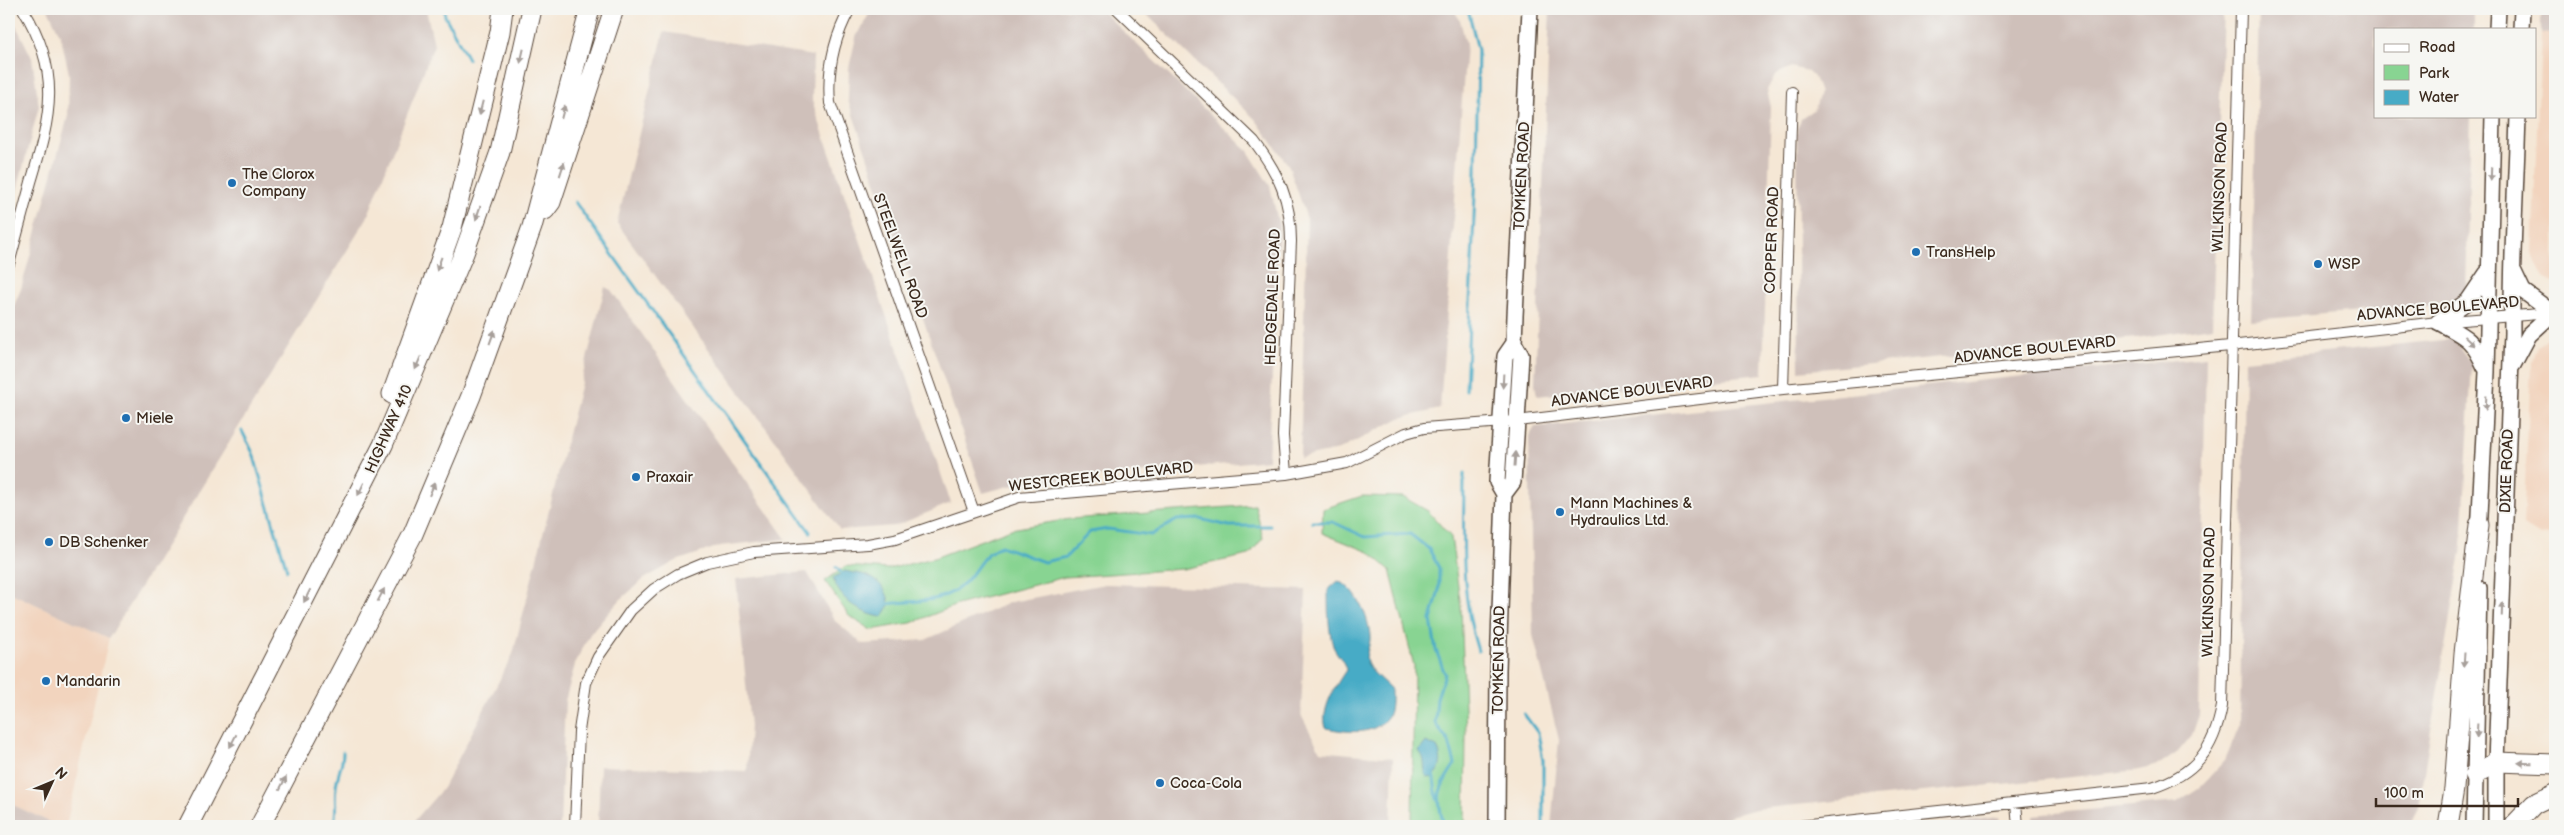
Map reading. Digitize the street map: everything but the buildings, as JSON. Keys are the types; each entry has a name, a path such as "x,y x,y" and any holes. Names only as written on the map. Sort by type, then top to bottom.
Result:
{"highway":[{"path":"383,445 385,413 452,228 500,32 503,9"},
{"name":"HIGHWAY 410","path":"188,826 383,445 464,253 500,152 532,9"},
{"path":"260,826 413,534 471,396 532,227 590,9"},
{"path":"532,227 551,202 614,9"},
{"path":"2448,826 2454,789 2464,653 2480,525"},
{"path":"2474,775 2496,762 2555,764"},
{"path":"2513,826 2530,807 2555,794"}],"main road":[{"name":"TOMKEN ROAD","path":"1504,494 1513,482 1518,421 1521,355 1514,343 1530,9"},
{"path":"2497,28 2498,9"},
{"path":"2521,28 2522,9"},
{"name":"DIXIE ROAD","path":"2474,826 2474,775 2478,711 2480,525 2487,372 2493,118"},
{"name":"DIXIE ROAD","path":"2496,826 2496,762 2512,317 2511,266 2518,118"},
{"path":"2510,372 2528,335 2554,313 2523,291 2511,266"},
{"path":"2487,372 2475,346 2469,338 2438,322 2468,302 2488,272"},
{"name":"TOMKEN ROAD","path":"1497,826 1498,670 1504,494 1497,482 1504,356 1514,343"}],"street":[{"path":"9,264 42,151 50,101 49,77 40,44 23,9"},
{"name":"STEELWELL ROAD","path":"850,9 839,29 831,62 828,82 830,103 974,512"},
{"name":"HEDGEDALE ROAD","path":"1117,9 1254,141 1267,158 1286,195 1291,220 1291,241 1283,436 1286,474"},
{"name":"WILKINSON ROAD","path":"1800,826 2136,791 2168,783 2192,769 2206,752 2218,727 2222,706 2230,346 2241,9"},
{"name":"COPPER ROAD","path":"1782,389 1792,92"},
{"name":"ADVANCE BOULEVARD","path":"1518,421 1782,389 2230,346 2438,322 2554,313"},
{"name":"WESTCREEK BOULEVARD","path":"575,826 579,731 586,683 598,657 630,610 654,589 678,574 708,562 754,552 868,544 895,539 1019,497 1286,474 1347,463 1406,433 1424,428 1518,421"},
{"path":"2016,803 2018,826"}],"shaded area":[{"path":"48,9 426,9 434,45 367,218 109,638 9,592 9,317 21,289 68,116 69,74 61,37"},
{"path":"872,9 1100,9 1248,151 1270,186 1279,226 1268,460 1043,482 1009,486 983,493 848,100 849,68 856,37"},
{"path":"1141,9 1453,9 1460,20 1466,44 1440,409 1400,418 1339,450 1300,458 1307,219 1289,166 1256,120"},
{"path":"1550,9 2223,9 2212,327 2136,338 1799,371 1797,129 1801,119 1815,109 1820,93 1814,77 1808,71 1791,67 1775,75 1767,90 1771,107 1763,374 1537,396 1535,384"},
{"path":"2259,9 2474,9 2474,28 2374,28 2374,118 2471,118 2466,288 2450,304 2251,320"},
{"path":"2541,9 2555,9 2555,33 2541,34"},
{"path":"9,11 32,58 39,106 9,221"},
{"path":"664,32 813,56 812,101 951,503 895,526 840,530 617,223"},
{"path":"2555,33 2555,283 2544,278 2532,253 2541,34"},
{"path":"605,287 611,290 786,539 720,546 676,561 644,579 620,600 590,634 576,661 565,701 560,826 410,826 443,788 513,654"},
{"path":"2555,335 2555,534 2540,536 2523,525 2531,366 2538,347 2549,336"},
{"path":"2453,339 2472,364 2462,546 2418,807 2409,826 2034,826 2033,815 2177,802 2200,787 2225,760 2240,724 2245,360"},
{"path":"2206,357 2199,715 2192,735 2178,752 2161,764 2140,770 1756,809 1730,816 1711,826 1551,826 1559,740 1533,635 1529,437 1535,427"},
{"path":"807,572 835,621 863,644 925,640 1011,602 1105,584 1306,590 1301,715 1320,751 1393,758 1391,826 598,826 600,766 747,771 750,726 736,579"},
{"path":"9,592 109,638 66,826 58,826 9,803"},
{"path":"9,803 58,826 9,826"},
{"path":"1999,817 2000,826 1929,826"}],"green space":[{"path":"1362,496 1403,497 1428,511 1451,537 1461,607 1466,733 1465,826 1412,826 1414,666 1390,570 1369,552 1322,533 1323,509"},
{"path":"1255,505 1263,538 1249,555 1183,569 1065,577 957,605 911,623 871,630 849,616 825,581 846,566 888,569 934,558 1011,529 1070,519"}],"water":[{"path":"845,571 868,576 884,589 889,600 886,612 881,617 858,609 840,593 833,578"},
{"path":"1338,581 1345,584 1356,596 1367,620 1370,643 1366,656 1367,663 1391,689 1391,707 1388,716 1382,723 1368,730 1342,731 1326,728 1325,713 1327,705 1346,670 1344,663 1333,646 1329,625 1328,590"},
{"path":"1426,742 1437,747 1441,760 1437,771 1431,778 1427,777 1423,757 1419,751"}],"waterway":[{"path":"444,9 445,16 468,59"},
{"path":"1466,390 1476,173 1478,50 1468,9"},
{"path":"575,202 810,532"},
{"path":"242,431 253,453 287,570"},
{"path":"1464,473 1463,540 1465,585 1472,629 1478,651"},
{"path":"887,604 935,599 953,592 967,581 987,554 1001,546 1044,562 1066,557 1090,532 1108,529 1151,535 1177,520 1200,519 1229,526 1270,526"},
{"path":"1312,522 1333,522 1365,537 1410,534 1429,549 1439,568 1439,590 1431,620 1436,650 1445,674 1437,698 1435,723 1449,742 1455,764 1440,794 1439,800 1444,826"},
{"path":"836,567 844,576"},
{"path":"1524,714 1538,733 1543,760 1543,826"},
{"path":"333,826 337,783 343,752"},
{"path":"1433,773 1437,799"}],"place":[{"name":"The Clorox Company","path":"232,183"},
{"name":"TransHelp","path":"1916,252"},
{"name":"WSP","path":"2318,264"},
{"name":"Miele","path":"126,418"},
{"name":"Praxair","path":"636,477"},
{"name":"Mann Machines & Hydraulics Ltd.","path":"1560,512"},
{"name":"DB Schenker","path":"49,542"},
{"name":"Mandarin","path":"46,681"},
{"name":"Coca-Cola","path":"1160,783"}]}
